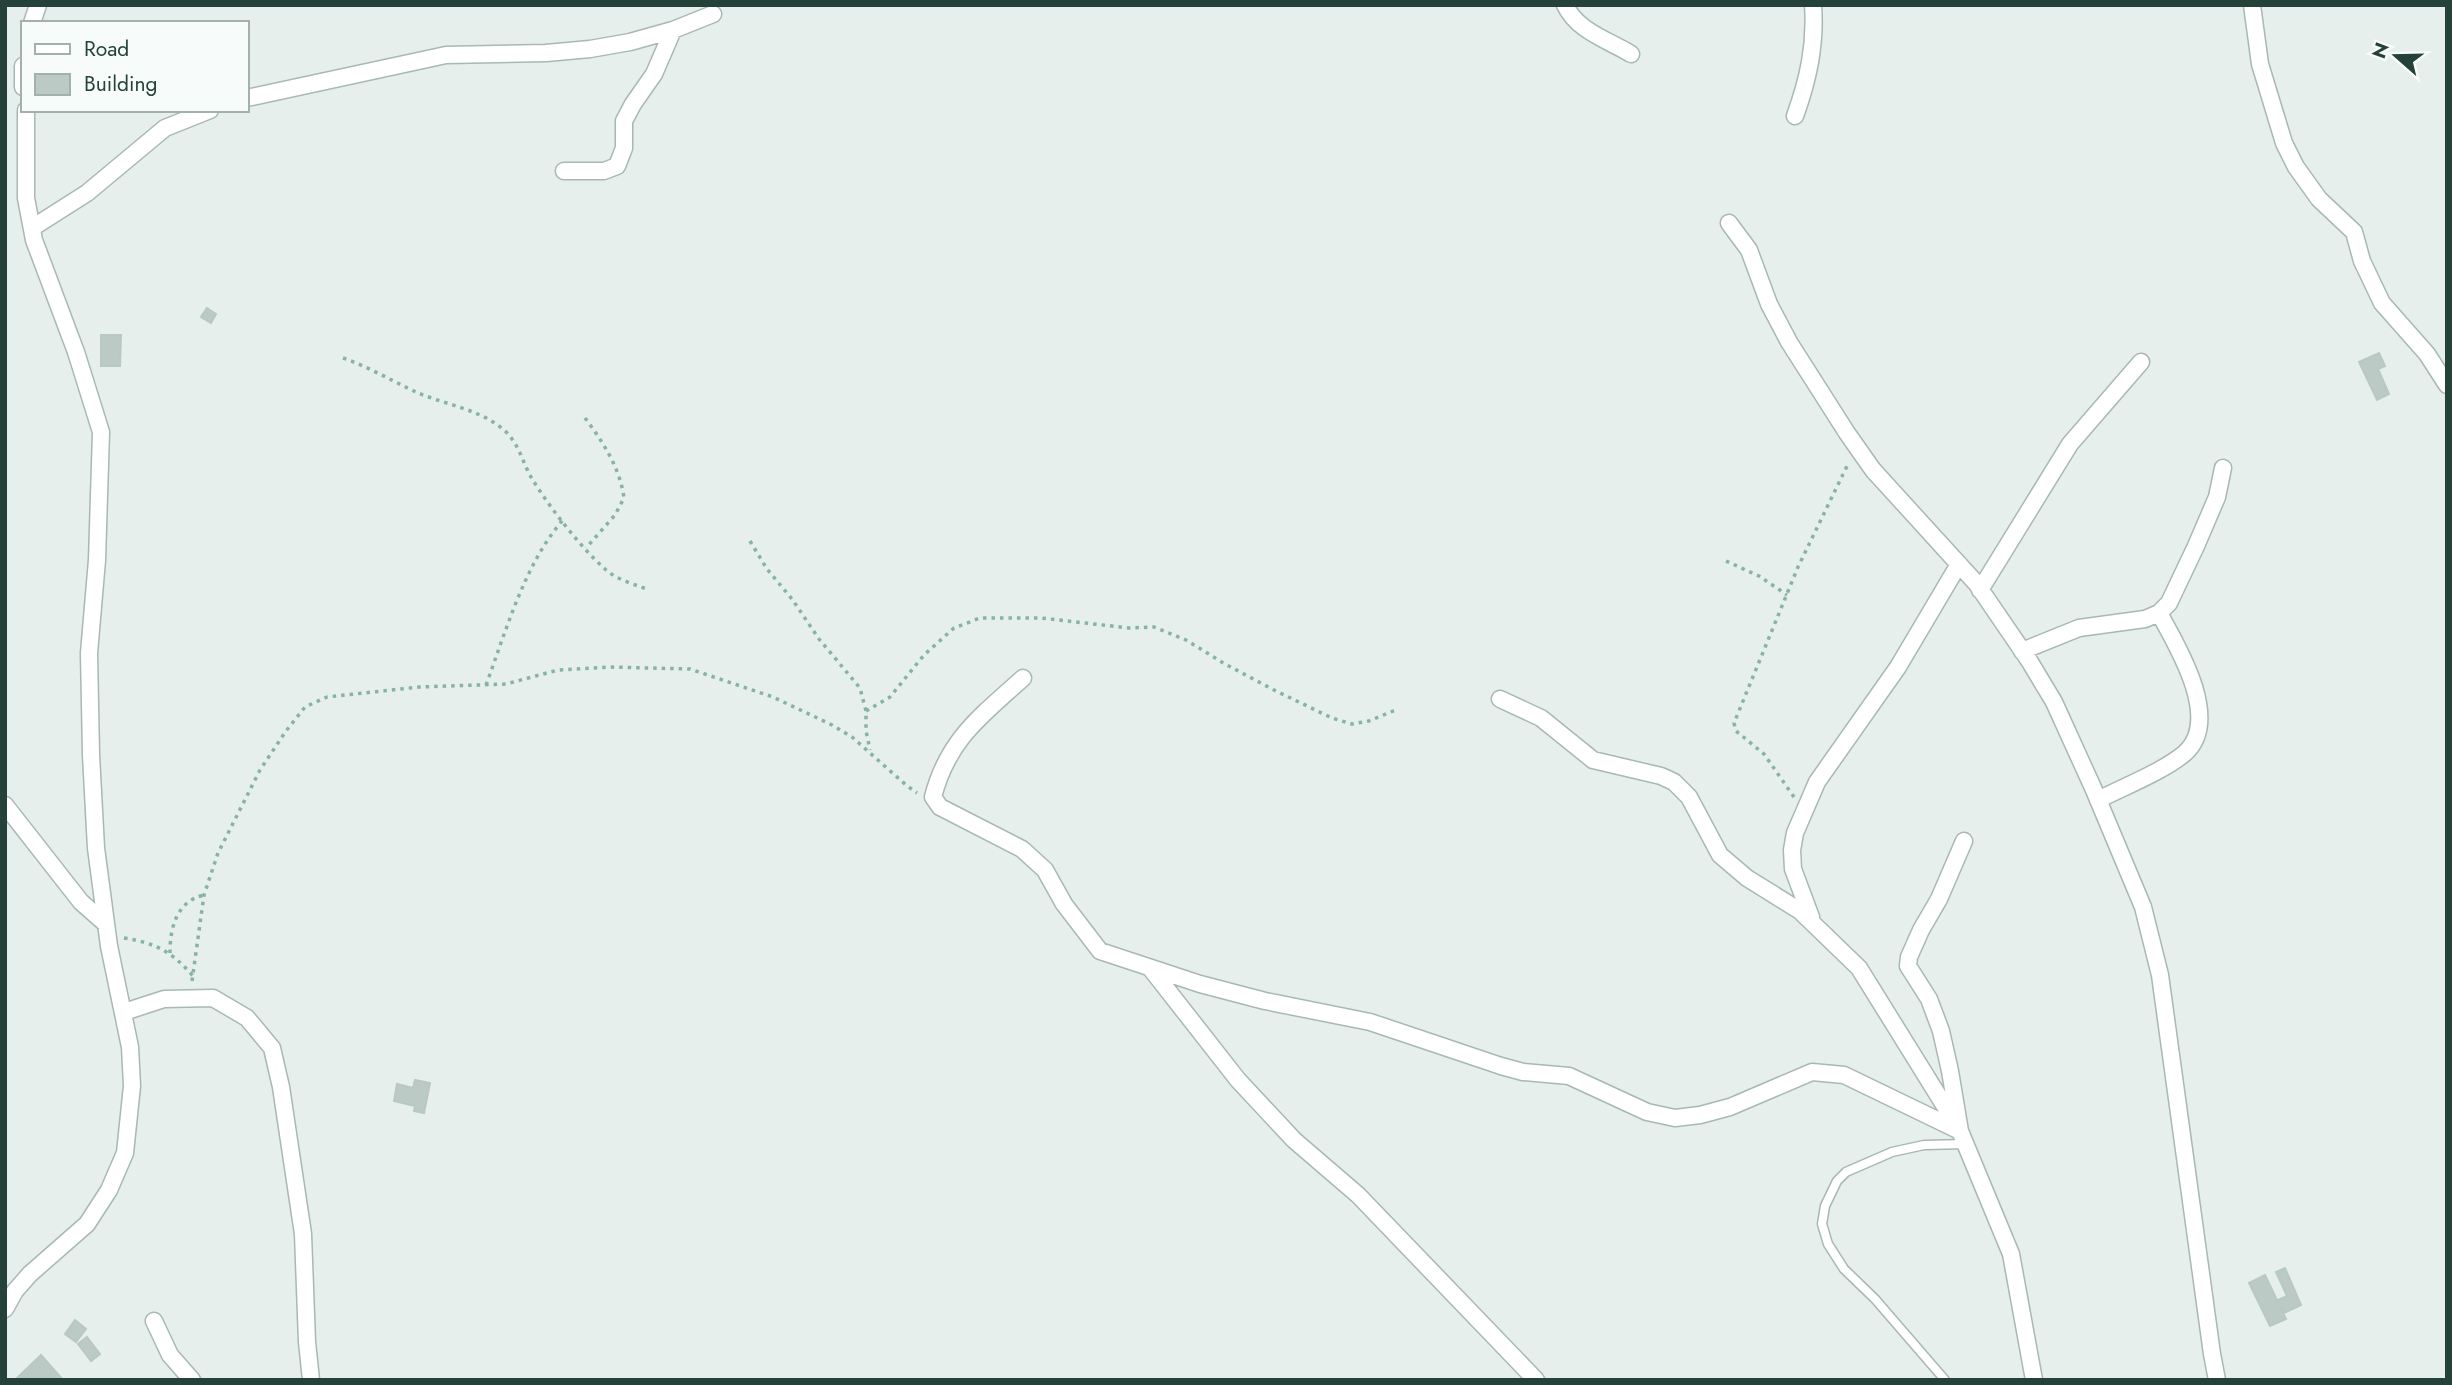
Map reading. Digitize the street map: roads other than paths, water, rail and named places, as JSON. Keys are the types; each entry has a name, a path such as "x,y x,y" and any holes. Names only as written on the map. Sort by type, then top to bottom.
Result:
{"street":[{"path":"1565,5 1568,12 1588,32 1611,41 1631,54"},
{"path":"1795,116 1807,82 1813,44 1813,5"},
{"path":"2252,5 2260,64 2284,144 2296,167 2319,199 2354,232 2360,244 2362,261 2382,303 2427,355 2447,384"},
{"path":"248,98 446,55 546,53 630,42 673,30 713,14"},
{"path":"564,172 604,171 617,166 625,148 625,121 633,104 654,74 673,30"},
{"path":"5,1309 15,1291 30,1274 87,1224 109,1190 125,1153 132,1086 130,1048 107,931 91,755 89,653 97,559 101,432 32,228 26,198 26,112"},
{"path":"32,228 87,193 165,128 205,112"},
{"path":"1729,223 1749,250 1769,304 1789,342 1856,447 1873,470 1959,564 2022,651 2054,702 2098,800 2143,907 2160,975 2217,1380"},
{"path":"1980,590 2070,443 2141,362"},
{"path":"2022,651 2078,628 2145,619 2159,613 2169,603 2196,546 2217,497 2223,468"},
{"path":"1812,921 1793,869 1795,834 1817,782 1898,667 1959,564"},
{"path":"2098,800 2184,754 2198,734 2197,689 2181,652 2159,613"},
{"path":"1023,678 968,728 948,754 933,797 940,807 1022,849 1045,870 1063,904 1100,951 1265,1001 1370,1023 1523,1072 1569,1076 1647,1112 1675,1118 1700,1115 1730,1107 1812,1072 1828,1072 1844,1075 1963,1138"},
{"path":"1500,699 1541,718 1593,760 1661,776 1674,782 1689,797 1720,855 1747,878 1800,911 1859,968 1963,1138 2011,1254 2034,1380"},
{"path":"5,805 107,931"},
{"path":"1963,1138 1941,1031 1930,999 1908,966 1913,948 1940,900 1964,841"},
{"path":"1150,968 1238,1080 1294,1140 1358,1195 1536,1380"},
{"path":"124,1012 164,999 213,999 247,1018 272,1048 281,1087 303,1234 311,1380"},
{"path":"154,1321 170,1355 192,1380"}],"lane":[{"path":"1945,1380 1875,1299 1844,1269 1828,1244 1822,1224 1829,1198 1837,1181 1846,1172 1892,1152 1963,1138"}]}
